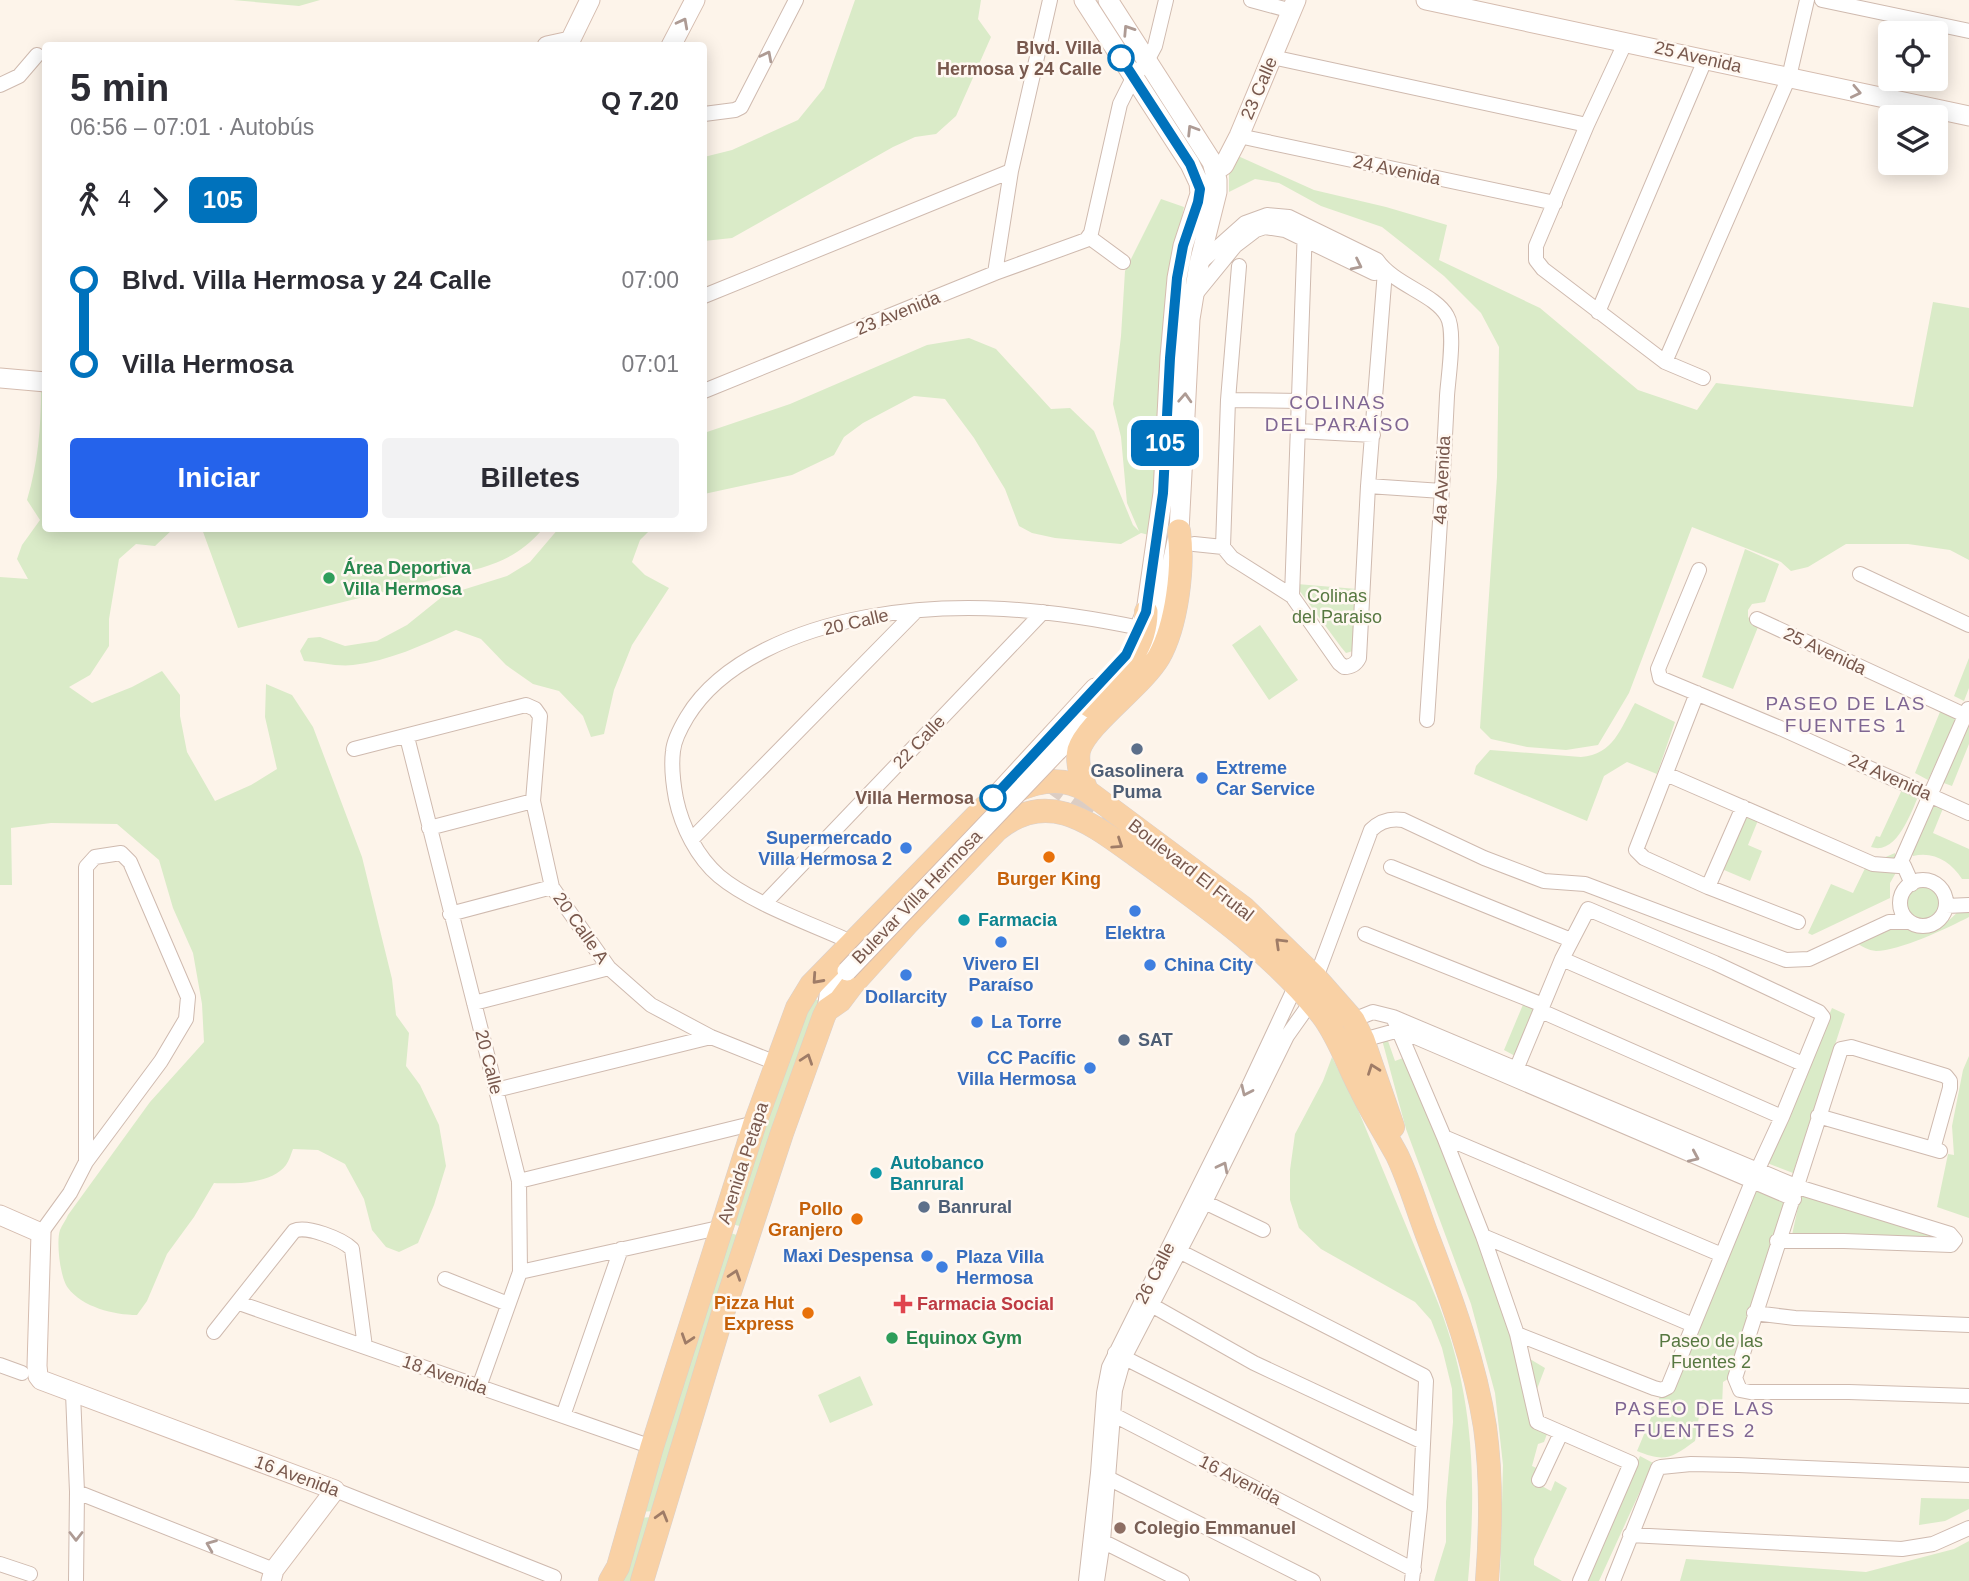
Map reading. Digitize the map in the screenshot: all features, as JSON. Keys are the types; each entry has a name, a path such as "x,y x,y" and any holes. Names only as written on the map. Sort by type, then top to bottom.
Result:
{"main road":[{"path":"569,42 590,0"},
{"path":"673,42 695,0"},
{"name":"Bulevar Villa Hermosa","path":"994,802 1126,655 1143,620 1163,493 1177,278 1183,246 1200,189 1190,164 1084,0"},
{"path":"1108,0 1212,162 1215,171"},
{"name":"25 Avenida","path":"1426,0 1969,116"},
{"name":"23 Calle","path":"1215,171 1224,165 1239,136 1294,5"},
{"name":"Bulevar Villa Hermosa","path":"827,1010 829,996 847,971 1137,670 1149,652 1184,538 1186,388 1199,264 1217,192 1215,171"},
{"path":"0,378 42,382"},
{"path":"1087,791 1079,764 1082,745 1091,730 1143,678 1157,659 1172,621 1184,538"},
{"path":"1090,706 1138,650 1146,628 1143,620"},
{"path":"994,802 1034,784 1065,780"},
{"path":"994,802 1014,804 1017,817 1038,810 1059,811 1052,791 1056,783 1065,780"},
{"name":"Boulevard El Frutal","path":"1065,780 1087,791 1244,908 1312,996 1398,1158 1451,1299 1485,1426 1490,1493 1487,1581"},
{"name":"Avenida Petapa","path":"610,1581 618,1567 652,1447 755,1123 793,1017 806,992 851,942 994,802"},
{"name":"Boulevard El Frutal","path":"1059,811 1081,819 1240,932 1312,996 1358,1030 1391,1119 1398,1158"},
{"name":"Avenida Petapa","path":"642,1581 748,1234 816,1033 827,1010 840,1001 908,923 997,830 1017,817"},
{"path":"1230,910 1263,951"},
{"path":"1312,996 1351,1040 1358,1030"},
{"path":"0,1215 41,1233 31,1375"},
{"path":"723,1227 748,1234"},
{"name":"16 Avenida","path":"31,1375 43,1382 335,1490"},
{"path":"273,1576 335,1490"}],"street":[{"path":"707,114 735,110 742,105 796,0"},
{"path":"995,274 1011,171 1050,0"},
{"path":"1123,262 1090,235 1117,114 1133,78 1147,61 1158,37 1166,0"},
{"path":"1251,0 1294,5"},
{"path":"1665,362 1789,78 1807,0"},
{"path":"1822,0 1969,31"},
{"path":"1626,41 1536,246 1536,260 1543,270 1665,362 1703,378"},
{"path":"0,85 19,76 37,55"},
{"path":"1272,57 1587,125"},
{"path":"1598,312 1705,60"},
{"name":"24 Avenida","path":"1239,136 1555,203"},
{"path":"707,295 1011,171"},
{"name":"4a Avenida","path":"1199,264 1238,228 1251,220 1273,215 1289,217 1305,234"},
{"name":"4a Avenida","path":"1194,296 1235,246 1256,230 1271,227 1305,234 1377,260 1385,271 1440,308 1449,321 1442,491 1427,720"},
{"path":"1292,596 1305,234"},
{"name":"23 Avenida","path":"707,390 995,274 1077,245 1090,235"},
{"path":"1223,547 1228,400 1239,267"},
{"path":"1184,538 1223,547 1232,558 1292,596 1344,667 1353,665 1359,658 1368,486 1385,271"},
{"path":"1228,400 1300,401"},
{"path":"1298,431 1373,435"},
{"path":"1368,486 1442,491"},
{"name":"24 Avenida","path":"1699,570 1658,674 1663,681 1697,693 1969,813"},
{"path":"1860,574 1969,625"},
{"name":"20 Calle","path":"851,942 740,891 718,876 691,841 679,810 673,781 673,750 682,726 707,689 747,660 783,642 866,617 985,606 1096,619 1143,620"},
{"path":"691,841 916,611"},
{"name":"22 Calle","path":"765,903 1043,612"},
{"name":"25 Avenida","path":"1757,619 1968,714"},
{"path":"1697,693 1635,849 1644,858 1708,887 1798,922"},
{"name":"20 Calle A","path":"407,737 527,705 535,709 540,716 533,801 552,887 609,968 651,1005 711,1037 776,1063"},
{"path":"1899,866 1968,714"},
{"path":"354,749 407,737"},
{"name":"20 Calle","path":"407,737 519,1181 520,1272 479,1387"},
{"path":"1666,774 1873,864 1904,866 1912,884"},
{"path":"429,828 533,801"},
{"path":"1708,887 1743,807"},
{"path":"1312,996 1371,830 1376,824 1393,819 1403,820 1484,858 1544,881 1585,884 1786,960 1808,959 1889,922 1909,922 1922,926 1935,923 1944,913 1946,906 1943,892 1932,883 1918,881 1912,884 1902,894 1901,907 1909,922"},
{"path":"41,1233 70,1193 86,1162 162,1061 186,1019 189,1007 188,998 138,880 130,862 121,853 95,857 86,867 86,1162"},
{"path":"1391,867 1571,940"},
{"path":"450,914 552,887"},
{"path":"1946,906 1969,905"},
{"path":"1889,922 1901,907"},
{"path":"1515,1073 1562,959 1589,909 1819,1012 1823,1018 1669,1386 1662,1390 1517,1334"},
{"path":"1366,934 1542,1008 1782,1117"},
{"path":"1562,959 1803,1064"},
{"path":"474,1003 609,968"},
{"name":"26 Calle","path":"1200,1199 1312,996"},
{"name":"26 Calle","path":"1097,1581 1108,1412 1118,1375 1119,1355 1287,1036 1312,996"},
{"path":"1358,1030 1373,1012 1796,1193 1950,1234 1954,1238 1954,1244 1777,1241"},
{"path":"1358,1030 1396,1024"},
{"path":"1396,1024 1483,1236 1517,1334 1536,1420 1628,1460 1631,1464 1580,1581"},
{"path":"496,1090 711,1037"},
{"path":"1818,1116 1938,1150 1950,1088 1949,1079 1944,1074 1847,1046 1839,1051 1818,1116 1796,1193 1777,1241 1735,1378 1740,1390 1969,1396"},
{"path":"519,1181 755,1123"},
{"path":"1444,1136 1722,1255"},
{"path":"1200,1199 1263,1230"},
{"path":"520,1272 723,1227"},
{"path":"214,1332 299,1228 345,1242 352,1249 365,1347"},
{"path":"1483,1236 1693,1325"},
{"path":"563,1416 621,1249"},
{"path":"1173,1249 1422,1375 1426,1381 1420,1507 1413,1575"},
{"path":"445,1279 508,1304"},
{"name":"18 Avenida","path":"239,1303 652,1447"},
{"path":"1146,1303 1254,1363 1423,1442"},
{"path":"1754,1313 1796,1318 1969,1325"},
{"path":"1119,1355 1420,1507"},
{"name":"16 Avenida","path":"0,1365 31,1375"},
{"path":"73,1393 77,1492 76,1581"},
{"name":"16 Avenida","path":"1108,1412 1413,1575"},
{"path":"1539,1480 1561,1433"},
{"path":"1614,1581 1630,1535 1661,1466 1738,1465 1969,1475"},
{"path":"1103,1475 1313,1581"},
{"name":"16 Avenida","path":"335,1490 554,1577"},
{"path":"77,1492 273,1576"},
{"path":"1630,1535 1902,1549 1933,1544 1969,1528"},
{"path":"1098,1539 1182,1581"},
{"name":"26 Calle","path":"1086,1581 1098,1539"},
{"path":"0,1564 30,1574"}],"green space":[{"path":"233,0 320,0 299,6"},
{"path":"855,0 981,0 978,19 991,37 956,116 936,134 915,137 893,147 732,238 707,241 707,156 732,150 798,120 824,88"},
{"path":"1238,156 1314,190 1447,225 1439,260 1540,308 1638,390 1697,410 1716,383 1913,407 1933,302 1969,308 1969,560 1950,550 1908,544 1846,544 1808,567 1791,571 1781,562 1692,527 1629,693 1598,745 1566,750 1527,747 1491,739 1480,728 1497,477 1499,347 1481,313 1444,276 1382,227 1321,206 1279,183 1255,179 1229,192 1229,169"},
{"path":"1161,199 1184,207 1172,268 1161,434 1149,535 1141,533 1121,544 1055,538 1032,533 1019,526 1005,489 974,438 945,399 914,396 863,423 844,437 834,455 792,475 707,493 707,432 790,404 927,345 969,338 996,349 1051,409 1070,408 1094,431 1133,525 1139,531 1127,503 1121,437 1113,404 1125,271"},
{"path":"42,390 42,532 170,532 155,546 136,544 119,559 109,619 109,646 90,675 69,687 92,703 162,671 180,695 180,716 187,752 215,801 251,785 277,769 265,717 266,684 292,695 313,727 362,857 392,979 396,1015 409,1033 406,1066 420,1085 439,1125 446,1166 418,1243 399,1252 386,1247 372,1230 364,1199 345,1164 318,1150 293,1149 286,1165 272,1176 242,1183 214,1183 167,1254 147,1301 137,1315 90,1305 74,1295 65,1283 58,1242 60,1230 68,1215 150,1102 204,1042 202,1004 193,953 173,908 159,860 117,824 51,823 11,828 12,885 0,885 0,577 28,579 17,559 22,545 40,520 27,500 34,473"},
{"name":"Área Deportiva Villa Hermosa","path":"203,532 540,532 515,553 481,568 238,628"},
{"path":"556,532 648,532 640,540 632,562 645,575 669,588 632,645 614,690 604,734 591,737 583,716 559,691 533,684 506,665 481,639 456,630 406,652 366,663 341,665 304,661 300,651 308,638 320,637 345,646 377,641 407,625 443,596 507,576 530,562"},
{"name":"PASEO DE LAS FUENTES 1","path":"1745,549 1779,564 1765,602 1752,604 1748,610 1748,617 1758,627 1733,689 1702,677"},
{"name":"Colinas del Paraiso","path":"1297,584 1357,589 1353,651 1346,653"},
{"path":"1260,625 1298,680 1269,700 1232,645"},
{"path":"1969,658 1969,688 1964,701 1954,696"},
{"path":"1635,703 1675,722 1657,774 1627,762 1604,776 1587,821 1474,774 1476,766 1490,750 1581,757 1592,755 1615,739"},
{"path":"1942,707 1959,714 1928,780 1915,773"},
{"path":"1969,720 1969,744 1952,786 1941,782"},
{"path":"1905,783 1921,790 1903,829 1889,845 1871,847 1876,836 1880,837"},
{"path":"1934,795 1946,801 1933,833 1969,849 1969,879 1962,879 1941,859 1928,855 1913,856 1911,848"},
{"path":"1741,804 1761,813 1748,845 1762,851 1750,881 1717,867"},
{"path":"1895,853 1898,869 1890,883 1890,898 1812,935 1808,933 1831,884 1853,893 1870,858 1881,859"},
{"path":"1923,882 1938,888 1944,903 1938,918 1923,924 1908,918 1902,903 1908,888"},
{"path":"1969,899 1969,917 1923,938 1876,951 1856,942 1901,919 1921,930 1938,927 1947,922"},
{"path":"1527,995 1541,1001 1517,1057 1504,1050"},
{"path":"811,997 824,1003 743,1227 728,1223"},
{"path":"1832,1008 1845,1014 1793,1173 1767,1163"},
{"path":"1381,1036 1391,1036 1388,1041 1395,1061 1403,1058 1447,1158 1507,1314 1528,1409 1547,1434 1544,1442 1538,1444 1532,1466 1543,1471 1538,1484 1551,1491 1555,1481 1567,1488 1534,1559 1534,1565 1562,1581 1500,1581 1503,1465 1495,1393 1471,1304 1406,1129"},
{"path":"1969,1056 1969,1218 1937,1207 1948,1154 1954,1155 1952,1126 1963,1070"},
{"path":"1332,1057 1356,1105 1434,1293 1457,1364 1465,1399 1472,1470 1468,1581 1434,1581 1446,1542 1446,1502 1453,1422 1452,1389 1442,1348 1431,1320 1415,1302 1321,1249 1299,1228 1290,1200 1290,1170 1295,1134 1323,1081"},
{"name":"Paseo de las Fuentes 2","path":"1750,1183 1795,1199 1733,1376 1723,1382 1722,1407 1706,1406 1700,1410 1695,1441 1680,1452 1667,1457 1654,1457 1637,1451"},
{"path":"1801,1193 1950,1237 1792,1235"},
{"path":"724,1231 740,1236 655,1511 638,1512"},
{"path":"1530,1359 1545,1368 1537,1389"},
{"path":"860,1376 873,1405 830,1423 818,1395"},
{"path":"1640,1456 1653,1463 1599,1581 1582,1581"},
{"path":"1921,1498 1969,1499 1969,1509 1945,1521 1919,1525"},
{"path":"653,1517 633,1581 616,1581 638,1518"},
{"path":"1969,1541 1969,1581 1680,1581 1686,1559 1866,1572 1954,1549"}],"tunnel":[{"path":"1047,778 1129,838"}],"bus line":[{"name":"105","path":"993,798 1126,655 1146,612 1163,493 1177,278 1183,246 1200,189 1190,164 1121,58"}],"place":[{"name":"Blvd. Villa Hermosa y 24 Calle","path":"1121,58"},
{"name":"Área Deportiva Villa Hermosa","path":"329,578"},
{"name":"Gasolinera Puma","path":"1137,749"},
{"name":"Extreme Car Service","path":"1202,778"},
{"name":"Villa Hermosa","path":"993,798"},
{"name":"Supermercado Villa Hermosa 2","path":"906,848"},
{"name":"Burger King","path":"1049,857"},
{"name":"Elektra","path":"1135,911"},
{"name":"Farmacia","path":"964,920"},
{"name":"Vivero El Paraíso","path":"1001,942"},
{"name":"China City","path":"1150,965"},
{"name":"Dollarcity","path":"906,975"},
{"name":"La Torre","path":"977,1022"},
{"name":"SAT","path":"1124,1040"},
{"name":"CC Pacífic Villa Hermosa","path":"1090,1068"},
{"name":"Autobanco Banrural","path":"876,1173"},
{"name":"Banrural","path":"924,1207"},
{"name":"Pollo Granjero","path":"857,1219"},
{"name":"Maxi Despensa","path":"927,1256"},
{"name":"Plaza Villa Hermosa","path":"942,1267"},
{"name":"Farmacia Social","path":"903,1304"},
{"name":"Pizza Hut Express","path":"808,1313"},
{"name":"Equinox Gym","path":"892,1338"},
{"name":"Colegio Emmanuel","path":"1120,1528"}],"district":[{"name":"COLINAS DEL PARAÍSO","path":"1338,413"},
{"name":"PASEO DE LAS FUENTES 1","path":"1846,714"},
{"name":"PASEO DE LAS FUENTES 2","path":"1695,1419"}]}
